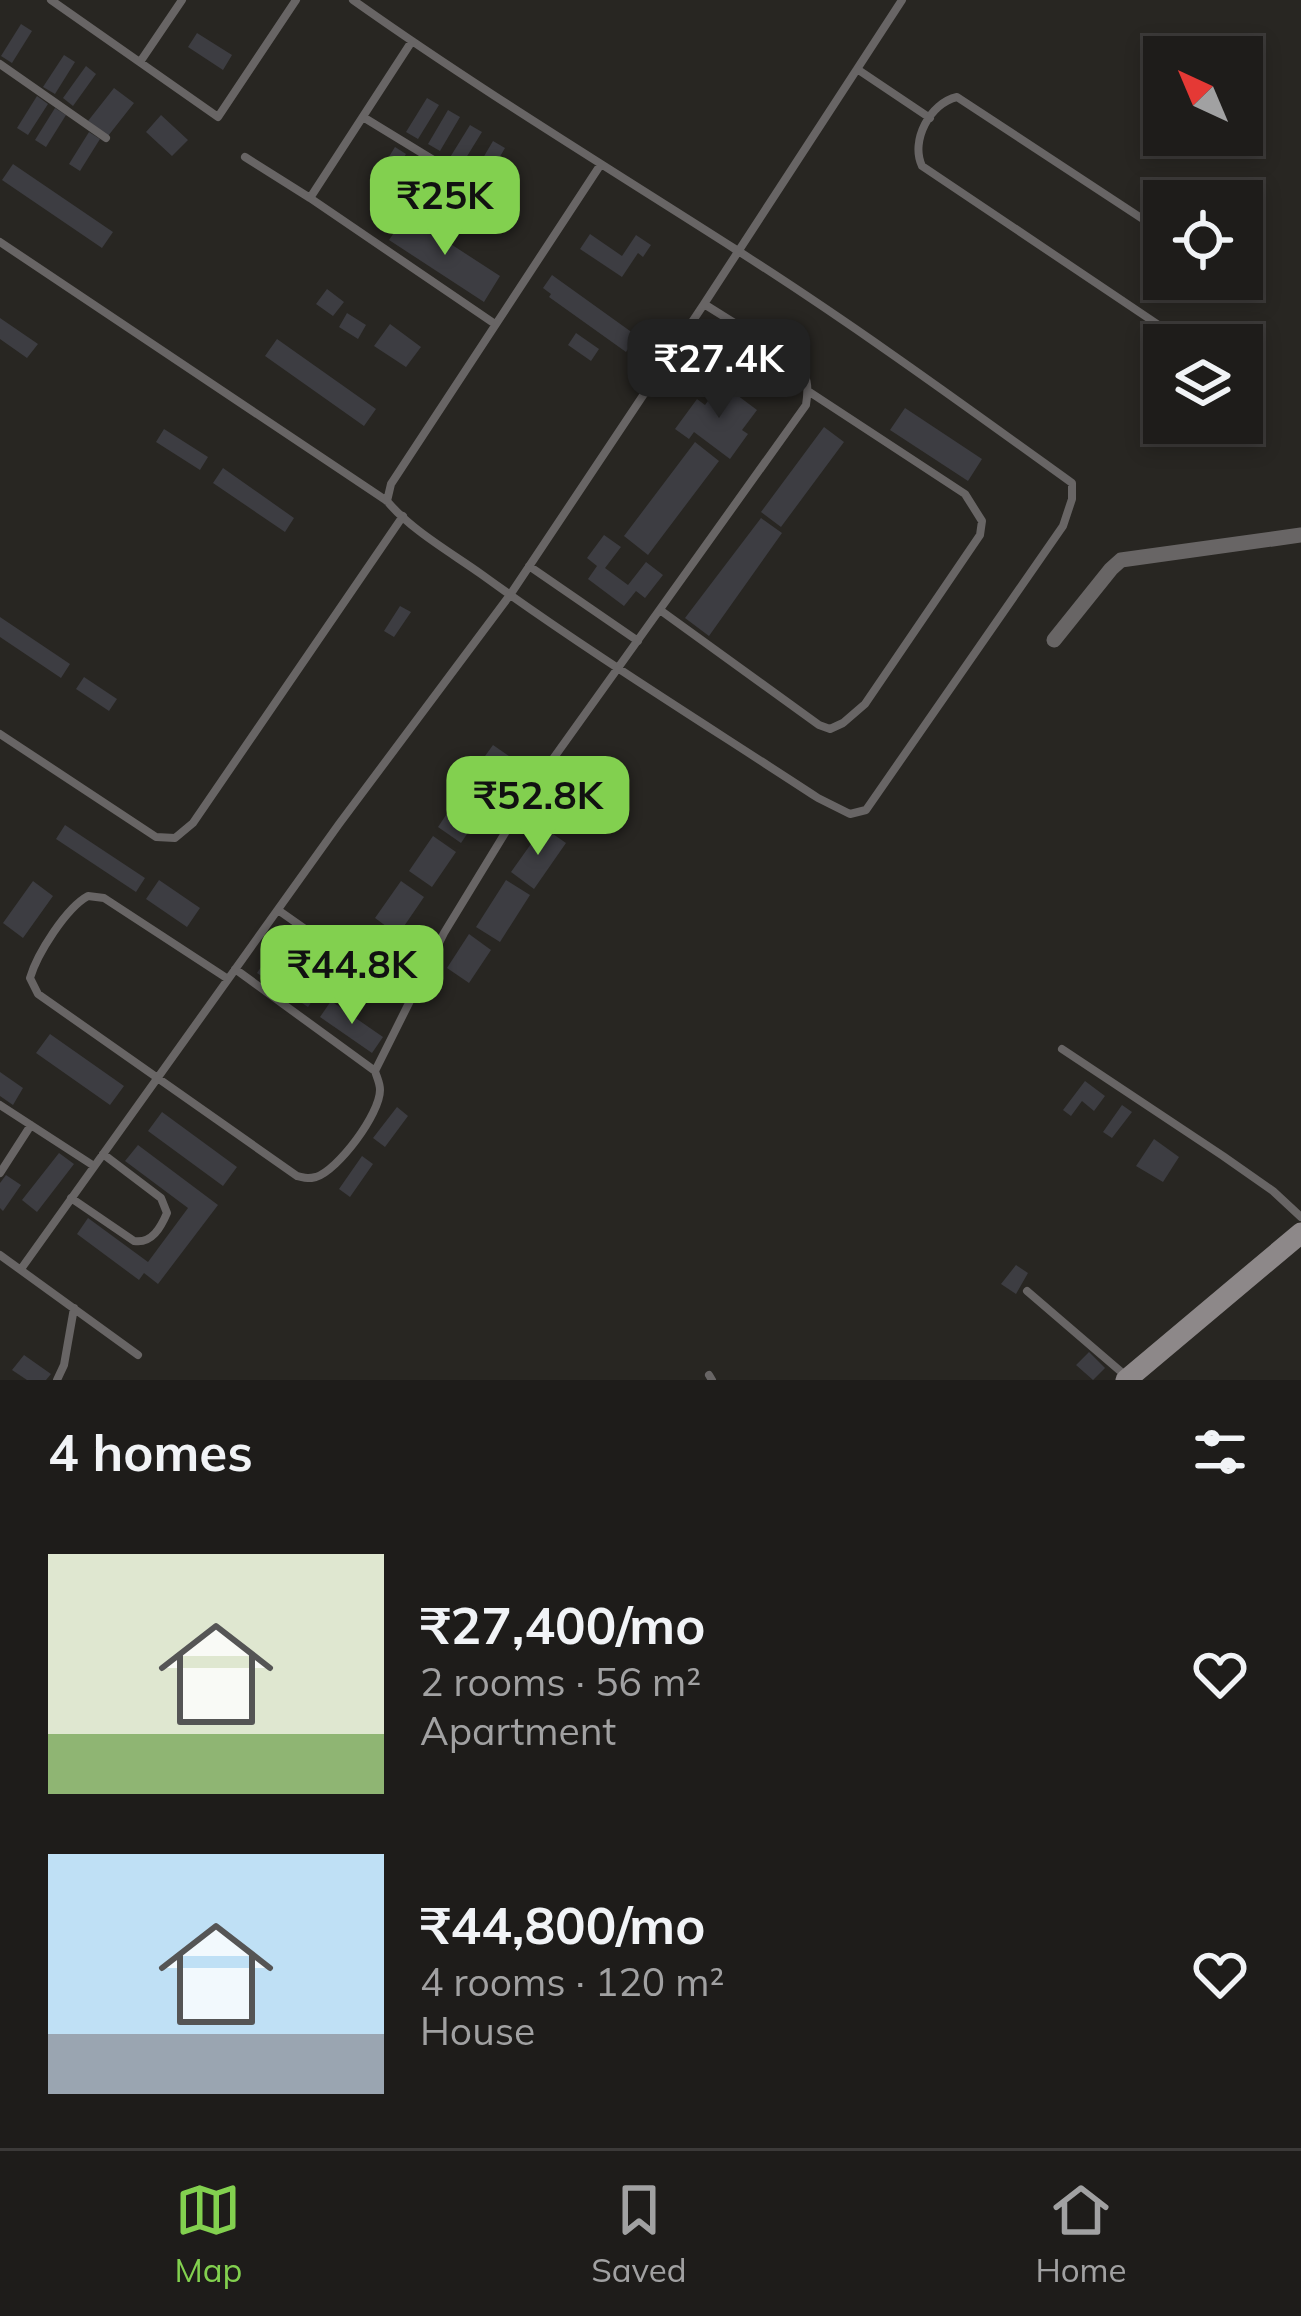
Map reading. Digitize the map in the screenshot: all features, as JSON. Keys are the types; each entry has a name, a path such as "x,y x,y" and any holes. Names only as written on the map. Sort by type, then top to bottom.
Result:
{"street":[{"path":"1054,640 1121,560 1301,535"},
{"path":"1127,1379 1301,1233"}],"lane":[{"path":"51,0 218,117 296,0"},
{"path":"140,62 182,0"},
{"path":"0,242 386,501 510,595 818,798 850,814 866,810 1063,526 1072,483 739,251 353,0"},
{"path":"22,1269 155,1079 510,595 902,0"},
{"path":"310,198 412,41"},
{"path":"0,64 106,138"},
{"path":"857,69 930,118"},
{"path":"1143,218 957,97 939,104 918,140 916,152 922,166 1159,324"},
{"path":"363,116 453,172"},
{"path":"245,157 495,324"},
{"path":"386,501 391,484 601,164"},
{"path":"374,1071 444,933 536,784 806,405 805,372 796,361 704,304"},
{"path":"660,610 830,729 865,704 980,535 982,521 965,494 808,391"},
{"path":"0,734 156,837 175,838 193,823 403,516"},
{"path":"529,566 638,641"},
{"path":"228,979 104,898 88,896 72,908 30,978 38,994 297,1176 310,1179 324,1173 343,1156 372,1115 381,1086 374,1071 235,969"},
{"path":"278,910 409,1002"},
{"path":"1062,1049 1239,1168 1301,1217"},
{"path":"0,1105 94,1166"},
{"path":"0,1173 31,1125"},
{"path":"71,1198 134,1241 151,1238 162,1225 167,1213 161,1198 103,1154"},
{"path":"0,1255 138,1355"},
{"path":"1027,1292 1127,1379"},
{"path":"57,1380 74,1309"}],"building":[{"path":"21,24 32,31 12,63 1,56"},
{"path":"197,33 232,55 223,70 188,47"},
{"path":"64,55 75,62 55,94 43,87"},
{"path":"86,66 96,74 73,106 63,98"},
{"path":"114,88 134,103 108,136 88,121"},
{"path":"37,96 48,104 28,135 17,128"},
{"path":"427,98 439,105 418,139 406,132"},
{"path":"55,108 66,115 46,147 35,140"},
{"path":"448,110 460,117 440,151 428,144"},
{"path":"161,115 188,140 172,156 146,132"},
{"path":"470,125 482,132 461,166 449,159"},
{"path":"89,132 100,139 80,171 69,164"},
{"path":"493,141 505,148 485,182 473,175"},
{"path":"395,147 406,154 386,188 374,181"},
{"path":"417,161 429,168 408,202 396,195"},
{"path":"13,164 113,232 102,248 2,180"},
{"path":"441,175 453,182 433,216 421,209"},
{"path":"462,189 479,200 452,242 435,231"},
{"path":"406,215 500,276 484,302 389,240"},
{"path":"590,234 622,256 636,235 651,245 643,257 638,253 622,277 580,249"},
{"path":"552,275 637,336 626,352 549,297 543,288"},
{"path":"327,289 344,302 333,316 316,304"},
{"path":"347,313 366,325 358,339 339,327"},
{"path":"0,318 38,344 27,358 0,339"},
{"path":"390,324 421,347 406,367 374,346"},
{"path":"576,333 599,349 591,361 568,345"},
{"path":"742,335 764,360 750,372 728,347"},
{"path":"277,339 376,409 364,426 265,356"},
{"path":"773,357 800,379 792,388 787,384 781,391 760,372"},
{"path":"721,383 757,410 742,430 748,434 730,459 694,432 689,439 675,429 697,399 705,405"},
{"path":"905,408 982,459 968,481 890,430"},
{"path":"824,427 844,442 781,527 761,512"},
{"path":"164,429 208,457 200,470 156,442"},
{"path":"695,442 719,461 648,555 624,536"},
{"path":"223,468 294,518 285,532 213,483"},
{"path":"761,518 782,533 709,636 685,618"},
{"path":"604,535 621,547 605,568 628,585 646,562 663,575 645,598 636,591 624,606 588,579 597,566 587,558"},
{"path":"400,606 411,612 394,637 384,631"},
{"path":"0,617 70,664 61,678 0,637"},
{"path":"84,677 117,699 109,711 76,689"},
{"path":"493,745 516,761 490,797 467,781"},
{"path":"462,791 485,807 461,843 438,827"},
{"path":"65,825 145,878 136,892 56,839"},
{"path":"543,827 566,843 534,889 511,872"},
{"path":"433,836 456,852 432,887 409,871"},
{"path":"159,880 200,908 187,927 146,899"},
{"path":"506,880 530,895 500,942 476,927"},
{"path":"33,881 53,896 23,938 3,923"},
{"path":"401,881 424,897 398,935 375,918"},
{"path":"469,934 491,950 469,983 447,968"},
{"path":"267,958 318,992 308,1007 257,973"},
{"path":"331,1001 383,1037 372,1053 320,1017"},
{"path":"50,1034 124,1086 110,1105 36,1053"},
{"path":"0,1072 23,1088 13,1105 0,1096"},
{"path":"1085,1081 1105,1096 1094,1111 1082,1101 1071,1116 1063,1110"},
{"path":"1122,1105 1132,1112 1112,1138 1103,1132"},
{"path":"397,1107 408,1116 385,1147 373,1138"},
{"path":"162,1112 237,1167 223,1186 148,1131"},
{"path":"1154,1139 1179,1157 1163,1182 1136,1166"},
{"path":"138,1145 218,1205 158,1284 144,1273 139,1280 77,1234 88,1218 148,1262 188,1208 125,1161"},
{"path":"59,1153 74,1164 37,1212 22,1200"},
{"path":"362,1156 373,1164 350,1197 339,1189"},
{"path":"6,1175 21,1185 3,1211 0,1183"},
{"path":"1016,1265 1028,1273 1016,1294 1001,1284"},
{"path":"1089,1352 1105,1368 1093,1380 1076,1365"},
{"path":"24,1355 51,1374 46,1380 27,1380 12,1370"}]}
